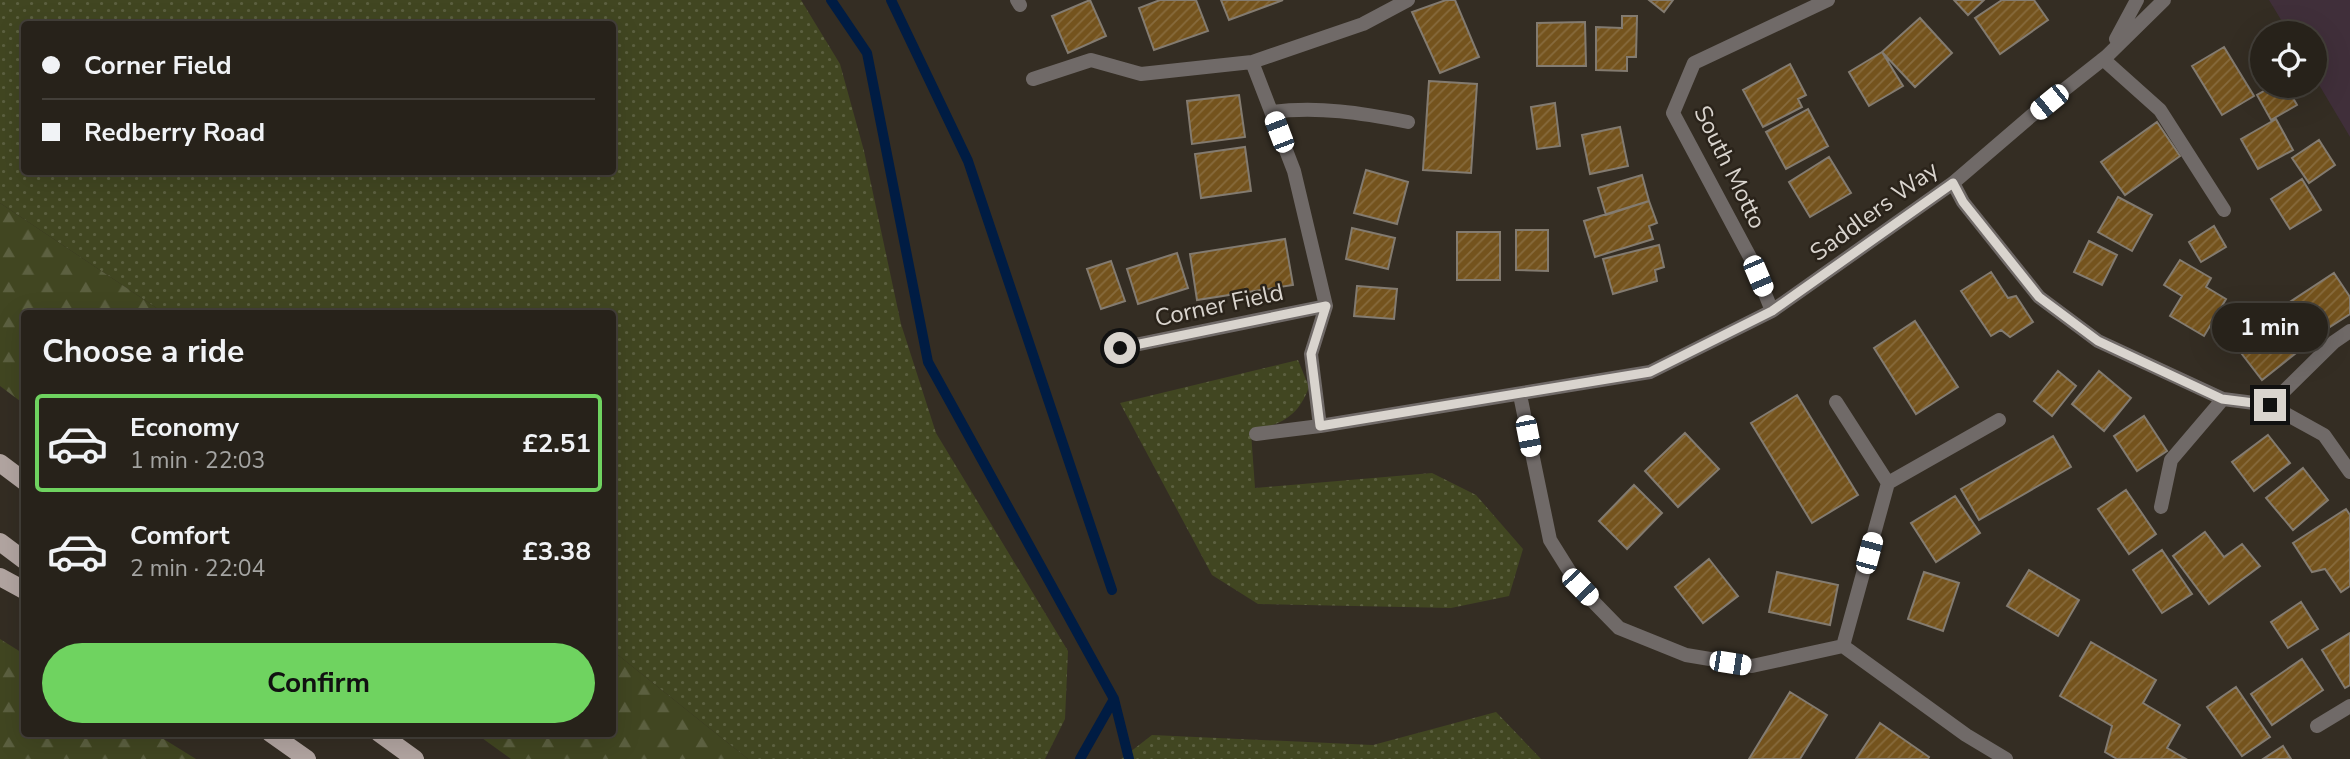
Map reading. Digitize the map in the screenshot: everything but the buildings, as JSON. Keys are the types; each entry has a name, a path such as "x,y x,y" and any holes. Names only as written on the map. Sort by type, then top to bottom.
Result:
{"main road":[{"path":"0,463 21,480"},
{"path":"0,468 21,481"},
{"path":"0,542 21,558"},
{"path":"0,577 21,588"},
{"path":"276,737 307,759"},
{"path":"385,737 415,759"}],"street":[{"path":"1033,79 1091,60 1141,74 1252,62 1363,24 1409,0"},
{"name":"South Motto","path":"1772,311 1751,259 1672,113 1694,64 1828,0"},
{"name":"Saddlers Way","path":"2105,57 2137,0"},
{"name":"Saddlers Way","path":"1256,434 1650,372 1772,311 1953,183 2105,57 2164,0"},
{"path":"2105,57 2160,110 2224,210"},
{"path":"1252,62 1294,171 1326,306 1311,354 1320,426"},
{"path":"1272,113 1302,108 1362,113 1408,122"},
{"path":"1953,183 1963,202 2039,297 2098,341 2222,399 2270,405 2324,435 2350,472"},
{"name":"Corner Field","path":"1120,348 1326,306"},
{"path":"2270,405 2334,342 2350,331"},
{"path":"1520,394 1550,540 1580,587 1619,628 1686,655 1752,666 1843,646 1966,734 2006,759"},
{"path":"2161,507 2171,460 2222,399"},
{"path":"1836,402 1888,483"},
{"path":"1843,646 1888,483 1998,420"},
{"path":"2318,726 2350,706"}],"shaded area":[{"path":"2269,0 2350,0 2350,137 2327,98 2327,21 2282,21"}],"green space":[{"path":"0,0 801,0 840,64 864,151 901,324 936,433 1068,651 1065,719 1045,759 748,759 616,653 616,310 160,310 0,203"},
{"path":"0,203 160,310 21,310 21,402 0,386"},
{"path":"1298,360 1309,387 1299,406 1287,418 1251,432 1255,488 1432,473 1476,495 1523,549 1509,596 1451,608 1258,604 1212,575 1120,403"},
{"path":"0,639 21,652 21,737 160,737 196,759 0,759"},
{"path":"616,653 748,759 511,759 481,737 616,737"},
{"path":"1496,712 1541,759 1121,759 1152,735 1373,745"}],"waterway":[{"path":"831,0 867,53 928,362 1114,699 1129,759"},
{"path":"891,0 968,161 1112,590"},
{"path":"1080,759 1114,699"}],"route":[{"path":"1120,348 1326,306 1311,354 1320,426 1650,372 1772,311 1953,183 1963,202 2039,297 2098,341 2222,399 2270,405"}]}
